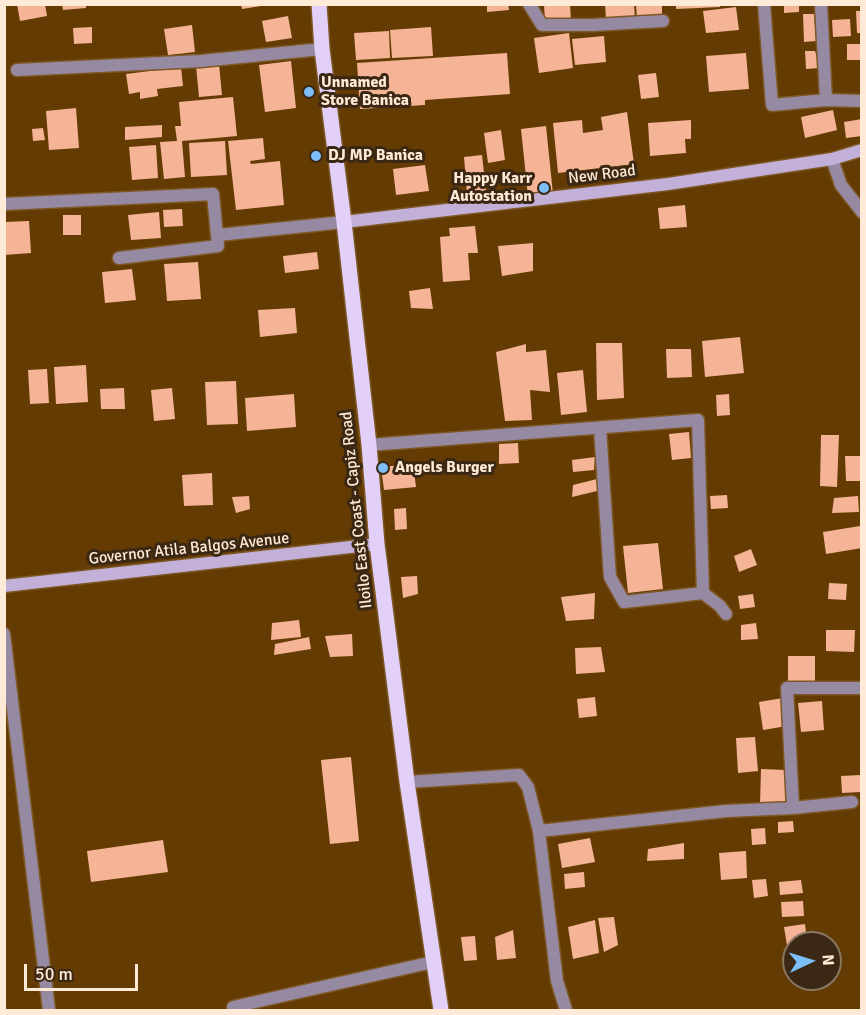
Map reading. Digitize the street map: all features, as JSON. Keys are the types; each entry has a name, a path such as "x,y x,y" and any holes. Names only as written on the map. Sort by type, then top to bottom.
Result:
{"main road":[{"name":"Iloilo East Coast - Capiz Road","path":"319,4 322,49 369,445 377,544 407,782 441,1011"}],"street":[{"path":"530,4 542,25 663,21"},
{"path":"764,4 772,105 825,100 861,101"},
{"path":"821,4 825,100"},
{"path":"17,70 201,61 322,49"},
{"name":"New Road","path":"344,222 668,184 832,159 861,150"},
{"path":"832,159 841,184 861,212"},
{"path":"4,204 213,194 218,246 119,258"},
{"path":"218,235 344,222"},
{"path":"369,445 698,420 703,593"},
{"path":"600,428 610,577 624,602 703,593 720,606 726,614"},
{"name":"Governor Atila Balgos Avenue","path":"4,586 377,544"},
{"path":"4,634 49,1011"},
{"path":"793,808 787,688 861,687"},
{"path":"407,782 519,775 528,787 539,831 557,981 566,1011"},
{"path":"539,831 726,811 852,802"},
{"path":"233,1007 433,962"}],"building":[{"path":"17,4 45,4 47,16 20,21"},
{"path":"62,4 86,4 86,8 63,10"},
{"path":"241,4 261,4 261,6 242,9"},
{"path":"487,4 508,4 509,10 487,12"},
{"path":"544,4 570,4 571,21 545,23"},
{"path":"605,4 634,4 635,18 606,20"},
{"path":"636,4 662,4 662,18 637,20"},
{"path":"676,4 720,4 720,7 676,9"},
{"path":"784,4 799,4 799,12 784,13"},
{"path":"736,7 739,30 706,33 703,11"},
{"path":"856,11 862,11 862,33 857,33"},
{"path":"803,14 814,14 816,41 804,42"},
{"path":"288,16 292,38 266,42 262,21"},
{"path":"850,19 851,36 833,37 832,20"},
{"path":"192,25 195,52 168,55 164,29"},
{"path":"92,27 92,43 74,44 73,28"},
{"path":"431,27 433,56 392,58 390,30"},
{"path":"389,31 390,58 356,60 354,33"},
{"path":"569,33 573,68 539,73 534,38"},
{"path":"604,36 606,62 575,65 572,39"},
{"path":"847,44 862,44 862,60 847,60"},
{"path":"805,51 815,51 820,68 806,69"},
{"path":"507,53 510,94 425,100 425,105 360,109 357,63"},
{"path":"746,53 749,89 709,92 706,56"},
{"path":"291,61 296,108 265,112 259,65"},
{"path":"219,64 222,95 199,97 196,66"},
{"path":"181,67 183,86 157,89 158,96 140,99 140,92 129,94 126,74"},
{"path":"656,73 659,97 641,99 638,75"},
{"path":"233,97 237,136 182,141 185,177 164,179 160,142 177,141 175,126 181,126 179,102"},
{"path":"76,108 79,148 49,150 46,111"},
{"path":"833,110 837,130 805,138 801,117"},
{"path":"627,112 634,164 558,173 553,123 582,120 583,133 603,130 601,117"},
{"path":"862,119 862,136 846,138 844,122"},
{"path":"691,120 691,139 685,139 686,153 650,156 648,123"},
{"path":"162,125 162,137 125,140 125,127"},
{"path":"546,126 553,194 528,196 521,129"},
{"path":"43,128 45,140 33,141 32,129"},
{"path":"501,130 505,160 488,163 484,133"},
{"path":"263,138 265,159 250,161 251,164 280,161 284,205 236,210 228,141"},
{"path":"225,141 227,175 191,177 189,143"},
{"path":"156,145 158,178 132,180 129,147"},
{"path":"482,155 486,191 467,193 464,157"},
{"path":"425,165 429,191 396,195 393,169"},
{"path":"685,205 687,227 660,229 658,208"},
{"path":"182,209 183,226 164,227 163,210"},
{"path":"159,212 161,238 131,240 128,215"},
{"path":"63,215 81,215 81,235 63,235"},
{"path":"29,221 31,253 4,255 4,222"},
{"path":"475,226 478,253 468,253 470,280 443,282 440,237 450,236 449,228"},
{"path":"533,243 533,271 502,276 498,246"},
{"path":"317,252 319,269 285,273 283,256"},
{"path":"198,262 201,299 167,301 164,264"},
{"path":"132,269 136,300 105,303 102,272"},
{"path":"430,288 433,309 411,308 409,291"},
{"path":"295,308 297,333 260,337 258,310"},
{"path":"740,337 744,373 705,377 702,341"},
{"path":"596,343 622,343 624,398 597,400"},
{"path":"526,344 526,352 546,350 550,392 530,390 532,420 505,421 496,352"},
{"path":"666,349 691,349 692,377 667,378"},
{"path":"86,365 88,402 56,404 54,367"},
{"path":"47,369 49,403 30,404 28,370"},
{"path":"583,370 587,412 561,415 557,373"},
{"path":"236,381 238,424 207,425 205,382"},
{"path":"124,388 125,409 101,409 100,389"},
{"path":"172,388 175,419 154,421 151,390"},
{"path":"294,394 296,427 247,431 245,398"},
{"path":"729,394 730,415 717,416 716,395"},
{"path":"689,432 691,458 672,460 669,434"},
{"path":"821,435 839,435 837,487 820,486"},
{"path":"518,443 519,463 499,464 499,444"},
{"path":"845,456 862,456 862,481 846,481"},
{"path":"595,457 594,470 573,472 572,460"},
{"path":"413,464 416,487 384,490 381,467"},
{"path":"212,473 213,505 184,506 182,475"},
{"path":"597,479 597,491 572,497 573,485"},
{"path":"727,495 728,508 711,509 710,496"},
{"path":"249,496 250,509 236,513 232,497"},
{"path":"858,496 859,512 832,513 834,498"},
{"path":"406,508 407,529 395,530 394,509"},
{"path":"860,526 862,548 826,554 823,532"},
{"path":"658,543 663,589 628,593 623,546"},
{"path":"751,549 757,565 739,572 734,556"},
{"path":"417,576 418,594 403,598 401,577"},
{"path":"829,583 847,584 846,600 828,599"},
{"path":"595,593 594,619 566,621 561,597"},
{"path":"753,594 755,607 740,609 738,596"},
{"path":"299,620 301,637 271,640 272,623"},
{"path":"756,623 758,639 741,640 741,625"},
{"path":"826,630 855,630 854,652 826,651"},
{"path":"352,634 353,656 330,657 325,636"},
{"path":"309,637 311,649 274,655 275,644"},
{"path":"601,647 605,672 576,674 575,648"},
{"path":"788,656 815,656 815,682 788,682"},
{"path":"595,697 597,716 579,718 577,699"},
{"path":"783,698 787,726 763,730 759,702"},
{"path":"822,701 824,730 801,732 798,703"},
{"path":"755,737 758,771 738,773 736,738"},
{"path":"351,757 359,841 330,844 321,760"},
{"path":"761,769 786,770 785,805 760,804"},
{"path":"860,775 861,792 842,793 841,776"},
{"path":"793,821 794,832 778,833 778,822"},
{"path":"765,828 766,844 752,845 751,829"},
{"path":"590,838 595,862 562,868 558,844"},
{"path":"163,840 168,872 91,882 87,851"},
{"path":"684,843 684,859 647,861 648,849"},
{"path":"746,851 747,878 721,880 719,853"},
{"path":"584,872 585,887 565,889 564,874"},
{"path":"766,879 768,896 754,898 752,880"},
{"path":"801,880 803,893 780,895 779,882"},
{"path":"803,901 804,916 782,917 781,902"},
{"path":"614,917 618,945 604,952 598,918"},
{"path":"595,920 599,953 573,959 568,927"},
{"path":"805,924 806,931 785,931 784,927"},
{"path":"513,930 516,958 497,960 495,937"},
{"path":"475,936 477,960 464,961 461,937"}],"place":[{"name":"Unnamed Store Banica","path":"309,92"},
{"name":"DJ MP Banica","path":"316,156"},
{"name":"Happy Karr Autostation","path":"544,188"},
{"name":"Angels Burger","path":"383,468"}]}
